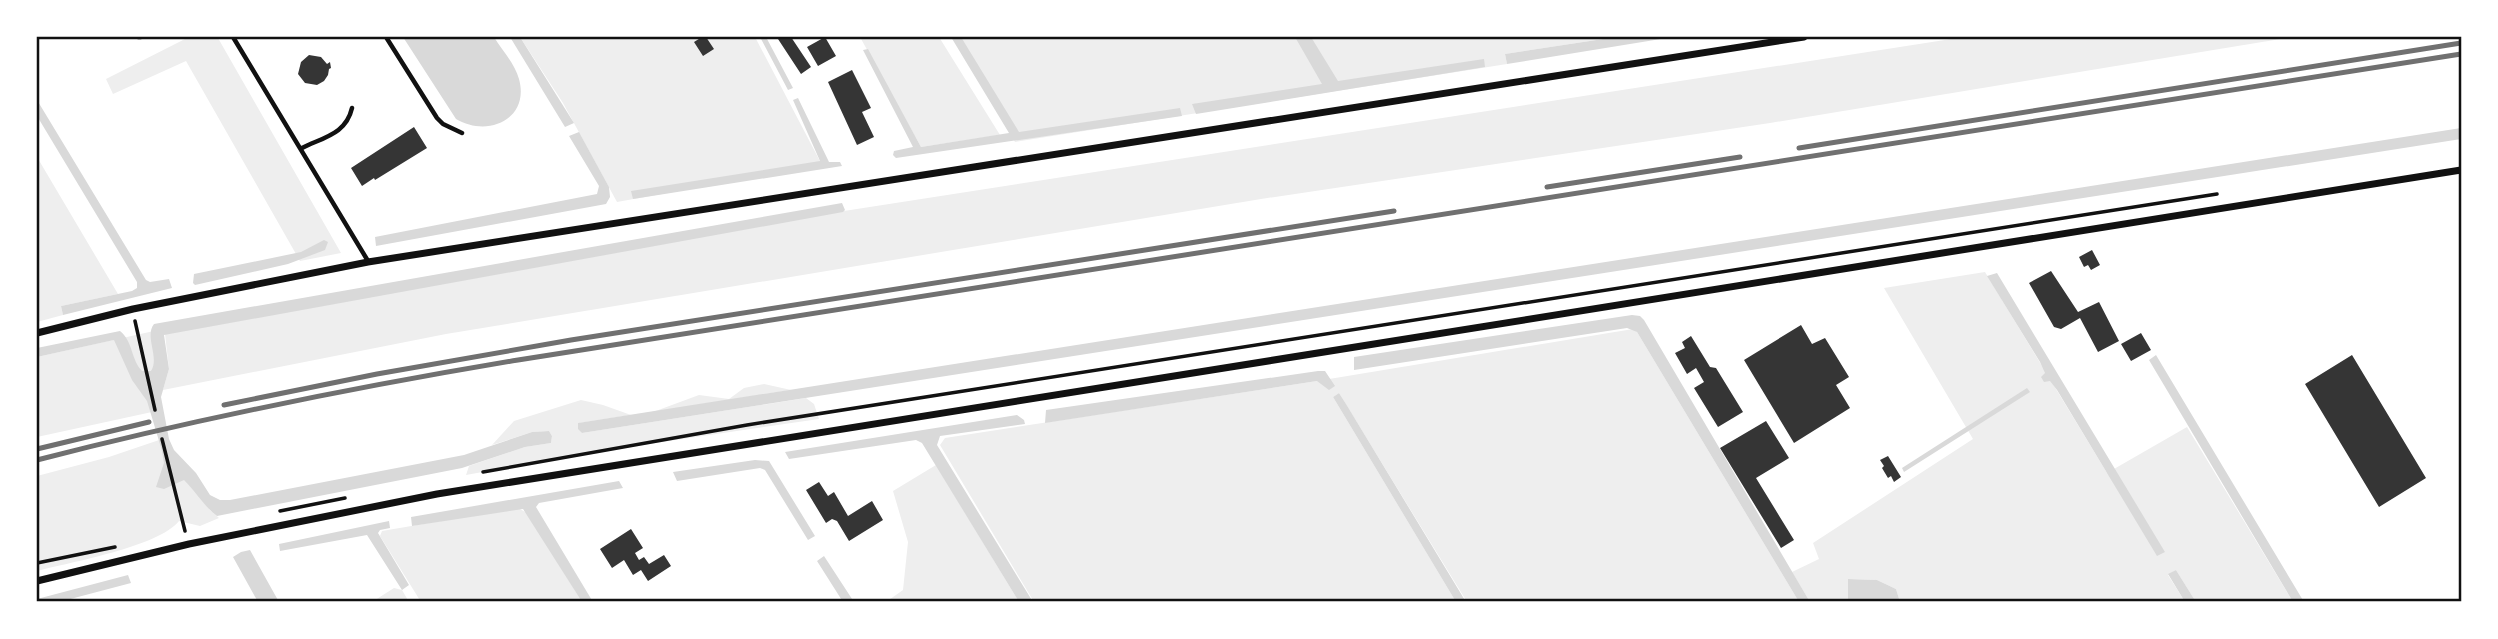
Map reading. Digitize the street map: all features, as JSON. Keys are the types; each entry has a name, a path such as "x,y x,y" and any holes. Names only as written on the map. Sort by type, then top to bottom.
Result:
{"street":[{"path":"37,333 133,309 368,262 1804,37"},
{"path":"37,581 189,544 437,494 2461,170"}],"lane":[{"path":"241,37 234,38 368,262"},
{"path":"386,37 437,118 462,133"},
{"path":"302,148 346,125 352,108"}],"path":[{"path":"481,472 761,423 2226,193"},
{"path":"133,309 155,410"},
{"path":"162,439 186,531"},
{"path":"273,513 349,497"},
{"path":"173,534 196,529"},
{"path":"37,563 125,545"}],"shaded area":[{"path":"403,37 494,37 517,73 521,93 518,105 504,121 493,125 468,124 456,119"},
{"path":"510,37 520,37 574,123 565,127"},
{"path":"520,37 755,37 822,165 617,202 563,103"},
{"path":"760,37 766,37 793,88 788,90"},
{"path":"860,37 939,37 1000,135 921,147"},
{"path":"951,37 961,37 1019,132 1180,108 1182,116 896,158 894,151 913,147 863,50 868,49 921,147 1009,133"},
{"path":"952,37 1616,37 1505,54 1507,64 1015,142"},
{"path":"1295,37 1311,37 1338,81 1484,59 1485,67 1196,114 1192,104 1322,84"},
{"path":"1616,37 1673,37 1507,64 1505,54"},
{"path":"1964,37 2292,37 1770,123 1261,199 446,334 163,390 169,369 165,334 844,211"},
{"path":"187,38 218,38 341,253 300,261 186,61 113,94 106,79"},
{"path":"798,98 829,162 840,162 842,166 633,199 631,191 820,161 793,100"},
{"path":"37,100 146,280 150,282 169,279 172,288 63,315 61,306 132,291 137,288 137,282 37,116"},
{"path":"2461,128 2461,139 582,433 578,429 578,423"},
{"path":"579,132 609,187 610,197 606,204 376,246 375,237 597,194 599,186 569,136"},
{"path":"37,157 118,294 61,306 63,315 37,322"},
{"path":"842,203 845,210 843,212 164,335 169,369 161,397 169,439 174,450 196,473 210,495 220,500 464,455 532,432 549,431 552,436 551,443 525,447 462,468 217,516 184,480 164,489 156,487 164,463 162,451 147,401 132,380 114,340 37,357 37,348 120,331 127,340 138,367 142,371 151,371 154,360 151,329 154,324"},
{"path":"324,240 328,242 325,250 288,264 195,285 193,283 194,274 301,252"},
{"path":"1985,272 2107,473 2187,427 2293,602 2196,602 2176,570 2168,575 2185,602 1900,602 1896,589 1877,580 1849,579 1848,602 1810,602 1792,572 1819,559 1813,543 1973,439 1884,288"},
{"path":"1997,273 2165,552 2157,556 2057,390 2050,381 2044,382 2041,377 2045,373 2040,362 1987,276"},
{"path":"1632,315 1640,316 1644,320 1810,602 1799,602 1637,332 1627,328 1354,370 1354,357"},
{"path":"1633,329 1799,602 1467,602 1339,393 1333,397 1456,602 1034,602 940,445 945,438"},
{"path":"154,331 161,369 152,412 37,437 37,357"},
{"path":"2156,355 2304,602 2293,602 2149,360"},
{"path":"1325,371 1335,386 1329,390 1317,381 1045,423 1046,410"},
{"path":"764,384 791,390 653,412 699,395 729,399 744,388"},
{"path":"2027,388 2030,392 1904,472 1902,468"},
{"path":"1339,393 1466,602 1456,602 1333,397"},
{"path":"806,398 814,404 819,419 594,452 466,475 469,466 525,447 551,443 552,436 549,431 532,432 492,445 514,421 581,400 631,415 579,423 582,433"},
{"path":"1017,415 1025,424 940,436 937,445 1033,602 1019,602 922,443 916,440 789,459 785,452"},
{"path":"165,438 210,510 219,518 200,526 179,521 153,539 134,546 37,571 37,476 109,457"},
{"path":"755,460 769,461 815,536 808,540 765,470 760,468 677,481 673,472"},
{"path":"936,465 1019,602 886,602 903,590 908,542 893,491"},
{"path":"619,481 623,488 539,503 536,507 593,602 582,602 523,509 412,526 411,517"},
{"path":"518,508 527,513 582,602 421,602 380,536 382,531"},
{"path":"389,521 390,528 378,533 409,585 402,590 367,535 280,551 279,544"},
{"path":"250,550 279,602 258,602 233,557"},
{"path":"824,556 854,602 843,602 817,561"},
{"path":"2176,570 2196,602 2185,602 2168,574"},
{"path":"128,575 131,583 59,602 37,602 37,599"},
{"path":"1848,579 1877,580 1896,589 1900,602 1848,602"},
{"path":"394,588 402,590 409,602 372,602"}],"building":[{"path":"706,37 714,49 703,56 694,42"},
{"path":"791,37 811,67 801,74 778,39"},
{"path":"825,37 836,56 818,66 807,47"},
{"path":"309,55 321,57 327,64 330,62 328,75 317,85 305,83 298,74 301,62"},
{"path":"852,70 871,108 862,112 874,137 857,145 828,82"},
{"path":"414,127 427,148 362,186 351,168"},
{"path":"2092,250 2100,265 2091,270 2088,265 2084,267 2079,257"},
{"path":"2051,271 2078,312 2099,302 2119,341 2098,352 2080,318 2061,329 2054,327 2029,283"},
{"path":"1801,325 1812,344 1825,338 1849,377 1836,385 1850,408 1794,443 1744,360"},
{"path":"2141,333 2151,350 2131,361 2121,344"},
{"path":"1691,336 1710,367 1716,368 1743,412 1718,427 1694,388 1704,382 1696,368 1687,374 1675,353 1685,348 1682,342"},
{"path":"2352,355 2426,478 2379,507 2305,384"},
{"path":"1766,421 1789,458 1756,478 1794,540 1781,548 1720,448"},
{"path":"1888,456 1901,477 1894,482 1891,476 1888,478 1880,460"},
{"path":"819,482 828,496 834,492 848,516 872,501 883,520 849,541 837,521 832,519 826,523 806,490"},
{"path":"631,529 643,548 635,553 639,560 644,557 649,564 664,555 671,566 648,581 641,570 633,575 624,560 612,568 600,549"}],"railway":[{"path":"1799,148 2461,43"},
{"path":"37,460 276,405 518,360 2461,54"},
{"path":"1547,187 1740,157"},
{"path":"224,405 377,374 571,340 1394,211"},
{"path":"37,449 149,422"}]}
